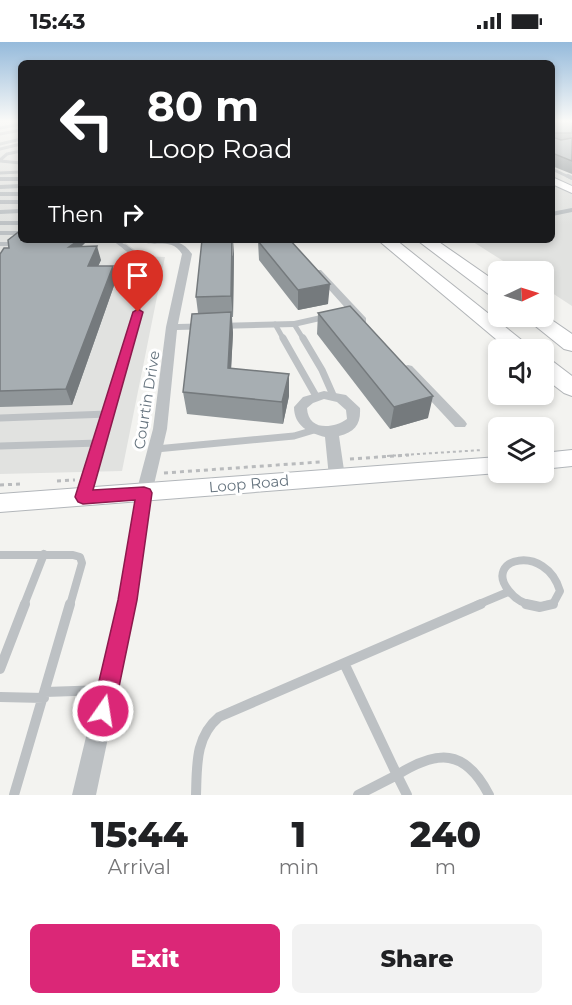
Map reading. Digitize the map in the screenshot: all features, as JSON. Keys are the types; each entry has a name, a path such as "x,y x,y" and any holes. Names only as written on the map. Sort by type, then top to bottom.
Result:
{"highway":[{"path":"383,243 461,300"},
{"path":"390,243 509,339"},
{"path":"429,243 488,285"},
{"path":"548,327 572,344"},
{"path":"554,374 572,388"}],"street":[{"path":"555,182 572,189"},
{"name":"Courtin Drive","path":"84,795 128,600 144,493 160,429 172,327 187,254 184,248 176,243"},
{"path":"307,260 370,328"},
{"path":"172,327 294,324 353,311"},
{"path":"402,363 460,424"},
{"path":"333,395 349,402 355,414 349,426 332,433 314,430 307,426 299,415 303,403 316,396 333,395"},
{"path":"332,433 338,477"},
{"name":"Loop Road","path":"0,503 338,477 488,458"},
{"path":"554,460 572,458"}],"lane":[{"path":"1,161 18,158"},
{"path":"1,161 18,164"},
{"path":"0,166 18,165"},
{"path":"555,170 572,178"},
{"path":"0,173 18,172"},
{"path":"0,179 18,179"},
{"path":"0,187 18,186"},
{"path":"0,194 18,194"},
{"path":"0,202 18,202"},
{"path":"555,213 572,210"},
{"path":"0,212 18,212"},
{"path":"0,223 18,223"},
{"path":"0,233 18,233"},
{"path":"83,497 147,276 143,261 119,243"},
{"path":"0,244 16,244"},
{"path":"9,250 16,244"},
{"path":"275,324 316,396"},
{"path":"294,324 322,370 333,395"},
{"path":"0,418 108,414"},
{"path":"156,449 294,436 314,430"},
{"path":"0,446 99,443"},
{"path":"0,669 44,554"},
{"path":"0,555 73,555 80,557 82,563 14,795"},
{"path":"521,558 547,567 558,582 560,591 553,604 536,607 516,599 508,592 504,584 503,568 513,559 521,558"},
{"path":"196,795 199,745 208,724 508,592"},
{"path":"344,663 407,795"},
{"path":"0,697 107,690"},
{"path":"358,795 427,758 452,758 476,775 489,795"}],"path":[{"path":"363,458 488,457"},
{"path":"167,473 308,463"}],"shaded area":[{"path":"0,156 18,156 18,243 126,243 143,256 165,257 122,471 0,474"},
{"path":"555,156 572,156 572,306 554,294 554,261 503,261 475,243 555,243"}],"building":[{"path":"560,156 572,156 572,161"},
{"path":"18,232 18,243 75,243 69,247 97,246 88,266 113,266 66,389 0,391 0,254 4,248 9,248 8,240"},
{"path":"202,243 232,243 231,296 196,297"},
{"path":"260,243 293,243 330,284 298,290"},
{"path":"350,306 433,396 394,407 318,313"},
{"path":"231,312 228,368 289,374 282,402 183,392 192,314"}],"route":[{"path":"103,711 128,600 144,493 83,497 138,312"}]}
